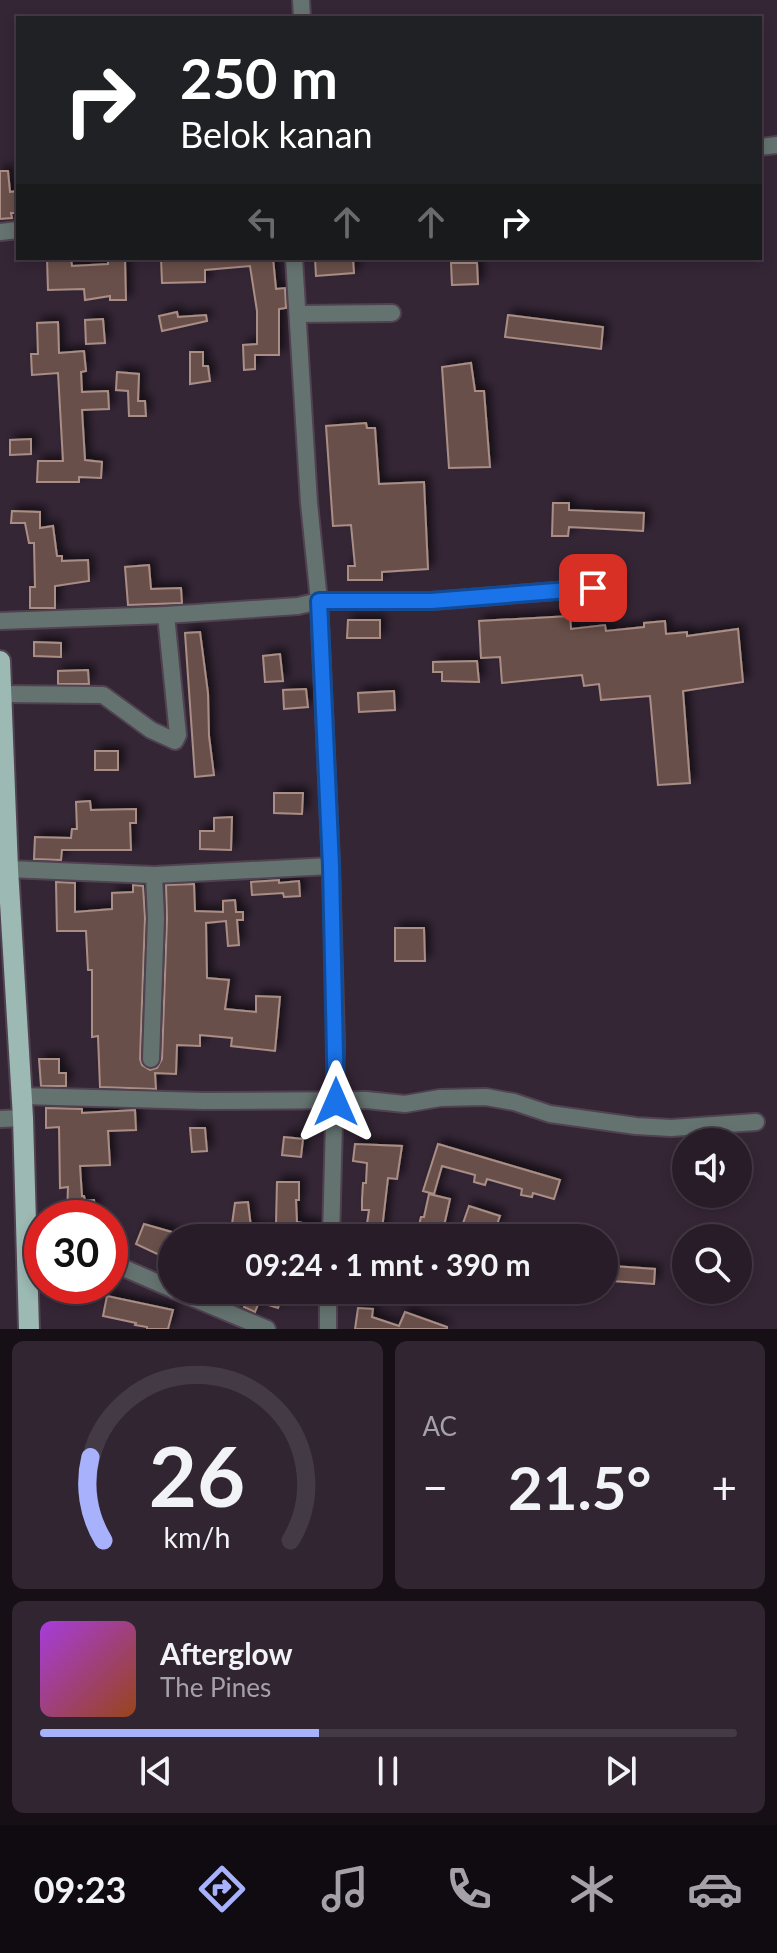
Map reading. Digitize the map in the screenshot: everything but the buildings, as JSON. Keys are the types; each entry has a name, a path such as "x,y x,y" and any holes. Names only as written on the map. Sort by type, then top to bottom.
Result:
{"main road":[{"path":"0,661 8,869 7,959 31,1200"},
{"path":"29,1329 30,1304"}],"street":[{"path":"294,260 309,503 319,601 331,866 336,1102 332,1224"},
{"path":"298,314 392,313"},
{"path":"0,621 166,615 298,606 319,601 431,601 593,588"},
{"path":"2,694 103,695 151,730 175,741 178,735 166,615"},
{"path":"8,869 154,875 331,866"},
{"path":"151,1059 156,918 154,875"},
{"path":"21,1096 366,1100 405,1104 440,1098 486,1097 550,1114 636,1126 671,1128 756,1122"},
{"path":"0,1119 23,1118"},
{"path":"128,1270 158,1283"},
{"path":"207,1304 267,1329"},
{"path":"328,1304 328,1329"}],"route":[{"path":"336,1102 331,866 319,601 431,601 593,588"}]}
